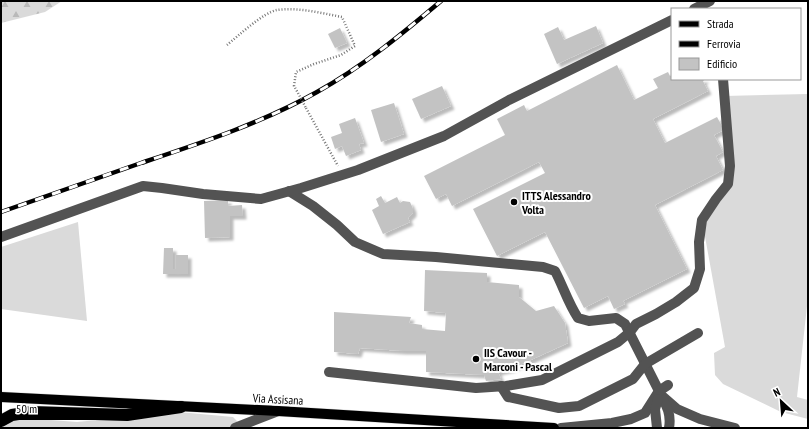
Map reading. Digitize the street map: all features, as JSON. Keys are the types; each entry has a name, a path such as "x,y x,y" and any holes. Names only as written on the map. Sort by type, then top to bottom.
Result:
{"highway":[{"path":"1,421 12,415 31,412 127,415 181,407"}],"main road":[{"name":"Via Assisana","path":"1,397 278,411 554,428"}],"street":[{"path":"696,8 710,1"},
{"path":"1,237 143,186 203,194 261,198 343,175 444,136 509,100 671,20"},
{"path":"329,372 476,388 542,380 618,342 630,332 636,324 676,302 694,288 700,269 702,220 728,184 730,166 723,80"},
{"path":"289,191 313,206 355,242 383,254 544,266 554,270 561,282 570,306 578,318 589,321 616,318 626,324 667,406 670,414 669,428"},
{"path":"501,386 508,397 559,408 579,406 633,379 645,364 698,333"},
{"path":"561,428 590,426 631,419 646,413 659,391 668,385"},
{"path":"657,428 655,409 659,391"},
{"path":"659,391 661,395 677,409 700,419 735,428"},
{"path":"235,428 278,411"}],"path":[{"path":"227,45 254,22 276,10 310,10 342,18 355,46 341,55 296,72 294,86 343,175"}],"green space":[{"path":"1,1 62,1 45,12 1,23"},
{"path":"808,94 808,297 797,397 808,400 808,419 781,412 723,384 715,375 714,353 725,347 702,220 728,184 725,96"},
{"path":"78,222 87,321 1,309 1,247"},
{"path":"179,412 233,417 244,428 1,428 1,425 25,418 77,422"}],"building":[{"path":"596,26 603,43 557,64 544,34 558,27 564,40"},
{"path":"340,28 347,43 335,48 328,34"},
{"path":"617,65 634,100 658,88 653,79 668,72 671,76 671,80 704,80 703,81 708,91 653,119 665,143 717,117 724,130 714,135 723,152 716,156 723,170 655,205 687,269 623,301 625,304 614,309 608,296 584,308 545,232 497,256 473,209 545,173 539,162 452,206 446,194 436,199 424,176 505,135 497,119 524,105 527,111"},
{"path":"442,86 451,106 421,119 412,99"},
{"path":"394,103 404,134 381,142 371,110"},
{"path":"355,118 364,143 359,144 361,150 346,156 342,146 335,149 331,137 342,133 339,124"},
{"path":"381,196 385,203 397,197 400,203 403,201 410,202 413,213 408,218 410,222 383,234 372,210 379,206 376,199"},
{"path":"228,200 228,206 242,205 243,216 230,216 230,237 205,238 204,201"},
{"path":"164,248 173,248 173,269 176,269 176,255 188,255 188,274 163,274"},
{"path":"425,270 487,273 487,282 519,285 519,297 536,311 554,306 565,323 568,343 511,369 498,372 501,379 486,381 484,375 426,372 426,351 360,348 358,354 334,352 334,312 411,317 409,323 422,325 422,329 445,331 446,313 424,311"}],"railway":[{"path":"1,212 209,140 253,123 296,103 334,82 366,61 441,1"}],"place":[{"name":"ITTS Alessandro Volta","path":"514,202"},
{"name":"IIS Cavour - Marconi - Pascal","path":"476,359"}]}
